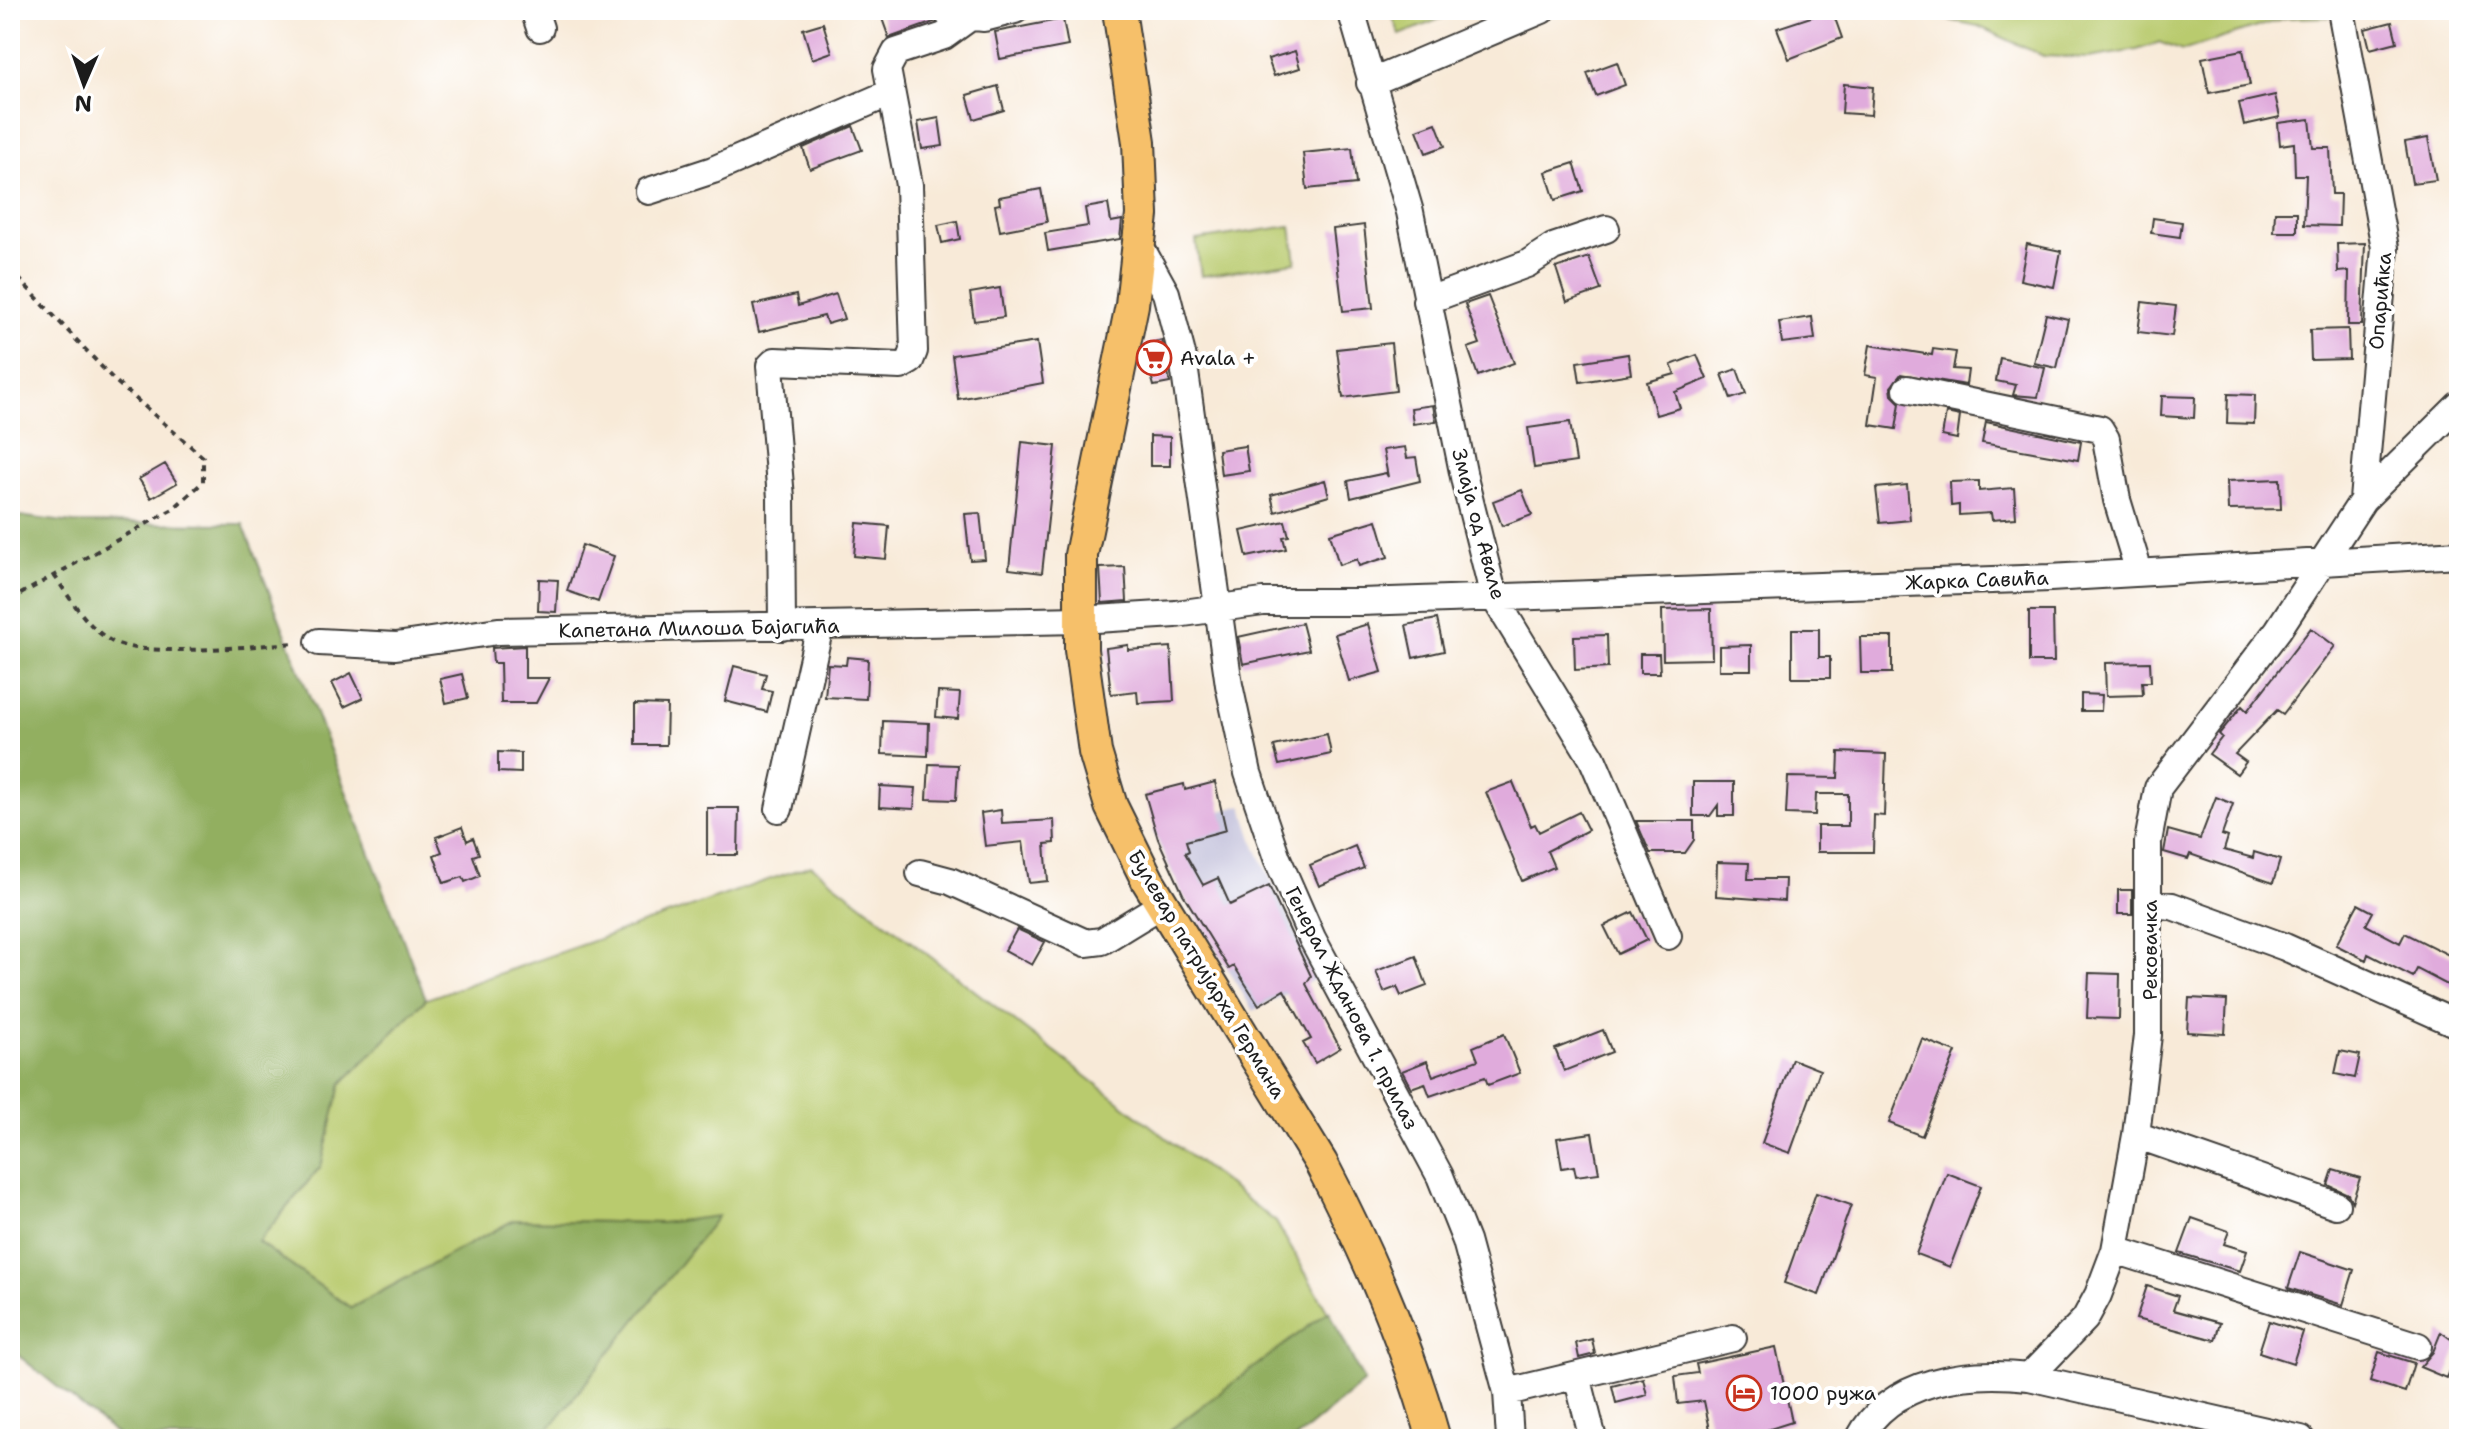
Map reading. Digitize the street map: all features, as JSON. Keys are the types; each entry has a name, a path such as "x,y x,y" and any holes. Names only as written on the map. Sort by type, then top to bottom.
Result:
{"main road":[{"name":"Булевар патријарха Германа","path":"1119,10 1140,153 1140,246 1132,305 1081,555 1080,620 1087,699 1098,763 1111,806 1161,905 1321,1163 1343,1206 1395,1323 1434,1439"}],"street":[{"name":"Змаја од Авале","path":"1351,10 1410,212 1426,301 1494,597 1592,758 1668,936"},
{"path":"1370,83 1542,10"},
{"name":"Опарићка","path":"2341,10 2385,248 2363,500"},
{"path":"782,627 781,498 770,366 775,361 901,366 910,361 914,351 909,185 887,69 896,52 944,36 956,14 1002,12"},
{"path":"649,191 713,170 890,93"},
{"path":"1426,301 1527,264 1553,247 1606,229"},
{"name":"Генерал Жданова 1. прилаз","path":"1140,246 1166,293 1183,358 1229,685 1248,773 1262,818 1312,938 1440,1176 1466,1241 1507,1392 1510,1439"},
{"path":"1907,389 2100,429 2106,439 2117,500 2139,572"},
{"name":"Рековачка","path":"2029,1377 2085,1319 2115,1250 2136,1135 2148,1035 2151,815 2164,776 2278,630 2363,500 2459,405"},
{"name":"Жарка Савића","path":"1218,608 1263,602 1494,597 2139,572 2323,559 2459,554"},
{"name":"Капетана Милоша Бајагића","path":"319,642 396,646 498,631 1080,620 1218,608"},
{"path":"779,809 820,626"},
{"path":"920,873 950,881 1086,943 1102,941 1161,905"},
{"path":"2150,904 2172,906 2285,947 2459,1025"},
{"path":"2136,1135 2336,1205"},
{"path":"2115,1250 2418,1346"},
{"path":"1507,1392 1733,1338"},
{"path":"1577,1376 1593,1439"},
{"path":"1859,1439 1877,1412 1931,1384 1970,1376 2029,1377 2287,1437"}],"path":[{"path":"10,269 114,380 203,457 203,482 173,509 10,600"},
{"path":"54,575 78,611 112,642 157,650 319,642"}],"shaded area":[{"path":"1242,805 1256,848 1317,978 1253,1011 1180,889 1153,831"}],"green space":[{"path":"1390,10 1462,10 1400,35"},
{"path":"1937,10 2328,10 2329,17 2285,18 2182,51 2160,42 2137,50 2088,58 2043,56 1978,26 1939,18"},
{"path":"1291,226 1296,262 1201,276 1196,240"},
{"path":"10,515 73,523 243,524 426,999 341,1084 321,1166 258,1242 351,1308 514,1220 661,1223 718,1216 541,1439 122,1439 18,1355 10,1343"},
{"path":"811,865 1276,1222 1335,1324 1224,1390 1158,1439 932,1439 907,1434 902,1439 541,1439 717,1217 662,1223 514,1220 351,1308 258,1242 321,1166 341,1084 426,999"},
{"path":"1329,1311 1364,1382 1295,1439 1158,1439"}],"building":[{"path":"879,10 928,10 934,22 889,38"},
{"path":"1832,10 1842,38 1789,59 1777,28"},
{"path":"1063,19 1068,46 1000,59 995,32"},
{"path":"2392,22 2397,42 2370,49 2365,29"},
{"path":"823,23 832,52 812,59 803,29"},
{"path":"2243,50 2250,85 2209,93 2202,58"},
{"path":"1295,51 1300,68 1274,76 1268,59"},
{"path":"1617,62 1625,85 1596,96 1587,73"},
{"path":"1844,84 1873,87 1871,115 1842,113"},
{"path":"998,86 1004,110 974,119 967,95"},
{"path":"2275,95 2280,117 2244,125 2239,103"},
{"path":"939,118 943,146 922,149 918,122"},
{"path":"2310,119 2313,148 2330,148 2332,194 2340,194 2339,226 2304,225 2306,175 2295,175 2294,143 2280,145 2278,123"},
{"path":"1436,123 1445,146 1426,153 1417,130"},
{"path":"853,126 862,150 810,169 803,148"},
{"path":"2428,138 2436,180 2412,183 2405,142"},
{"path":"1352,148 1356,184 1307,189 1303,153"},
{"path":"1574,163 1583,191 1555,200 1546,172"},
{"path":"1041,189 1047,222 1000,231 995,205 1000,204 999,197"},
{"path":"1108,204 1111,222 1122,220 1120,239 1048,251 1045,233 1088,226 1085,208"},
{"path":"2275,212 2297,212 2297,232 2274,232"},
{"path":"2153,218 2182,222 2180,237 2151,233"},
{"path":"957,221 960,239 942,243 938,225"},
{"path":"1364,225 1373,308 1343,311 1333,229"},
{"path":"2365,243 2362,325 2348,325 2349,271 2338,272 2337,244"},
{"path":"2027,244 2061,251 2054,287 2020,280"},
{"path":"1589,257 1601,290 1567,302 1556,268"},
{"path":"1000,288 1004,317 974,321 970,293"},
{"path":"836,294 844,319 827,324 824,316 759,332 753,305 796,295 798,306"},
{"path":"1488,296 1514,363 1478,376 1468,348 1480,344 1465,304"},
{"path":"2142,302 2176,306 2172,336 2138,332"},
{"path":"2046,314 2068,319 2057,368 2034,363"},
{"path":"1812,317 1815,339 1782,343 1779,322"},
{"path":"2348,329 2349,359 2311,360 2310,330"},
{"path":"1162,340 1170,383 1154,386 1143,345"},
{"path":"1037,342 1043,383 958,399 952,355"},
{"path":"1391,343 1396,391 1343,398 1337,349"},
{"path":"1870,345 1932,355 1933,349 1956,352 1953,369 1968,370 1966,385 1901,374 1891,387 1892,395 1900,403 1896,429 1870,425 1877,377 1865,375"},
{"path":"1628,354 1631,374 1580,382 1577,362"},
{"path":"1697,355 1707,379 1675,392 1680,408 1656,415 1647,382 1675,374 1671,365"},
{"path":"2000,358 2045,368 2038,397 2013,395 2016,385 1996,381"},
{"path":"1737,369 1746,394 1731,399 1722,374"},
{"path":"2228,394 2255,395 2254,424 2227,423"},
{"path":"2162,396 2195,397 2194,418 2161,416"},
{"path":"1433,405 1436,421 1413,424 1411,408"},
{"path":"1946,413 1960,416 1957,439 1942,436"},
{"path":"1570,422 1576,462 1534,468 1528,428"},
{"path":"1986,422 2081,442 2078,460 1982,443"},
{"path":"1150,436 1170,437 1170,466 1150,466"},
{"path":"1022,442 1056,446 1042,573 1009,569"},
{"path":"1245,446 1249,471 1221,475 1218,450"},
{"path":"1405,447 1407,458 1416,457 1420,481 1351,498 1348,481 1386,473 1388,477 1383,450"},
{"path":"165,464 177,483 151,498 139,479"},
{"path":"2280,479 2281,509 2228,510 2227,481"},
{"path":"1325,480 1329,496 1275,512 1271,495"},
{"path":"1979,481 1979,491 2014,488 2016,518 1992,520 1991,513 1959,515 1959,505 1951,506 1950,482"},
{"path":"1907,485 1910,520 1880,523 1876,488"},
{"path":"1522,490 1532,515 1502,526 1493,501"},
{"path":"980,513 985,559 970,560 965,514"},
{"path":"1377,520 1388,557 1359,566 1357,559 1339,565 1330,534"},
{"path":"1285,521 1289,536 1283,537 1286,549 1247,557 1241,531"},
{"path":"857,523 889,526 886,559 854,556"},
{"path":"582,545 614,556 598,602 567,591"},
{"path":"1125,567 1127,601 1102,603 1100,568"},
{"path":"539,579 558,580 556,612 538,611"},
{"path":"1711,609 1712,659 1663,660 1662,610"},
{"path":"2029,611 2053,611 2054,662 2029,662"},
{"path":"1437,619 1444,651 1413,658 1406,625"},
{"path":"1302,623 1309,650 1243,664 1238,637"},
{"path":"1368,624 1382,672 1349,681 1335,634"},
{"path":"2311,628 2335,646 2283,714 2277,710 2235,754 2246,762 2237,774 2209,754 2222,737 2219,734 2242,706 2247,711"},
{"path":"1792,629 1819,629 1819,657 1830,657 1830,678 1792,678"},
{"path":"1607,635 1608,668 1575,670 1574,636"},
{"path":"1860,637 1892,637 1892,673 1861,673"},
{"path":"1128,645 1128,650 1171,647 1174,701 1138,703 1137,691 1111,694 1106,648"},
{"path":"1751,645 1751,670 1719,670 1719,646"},
{"path":"525,646 525,678 549,678 536,703 501,703 500,663 493,663 492,648"},
{"path":"1640,654 1659,654 1660,673 1640,673"},
{"path":"847,657 868,659 866,699 825,697 828,664 846,665"},
{"path":"2150,662 2151,682 2142,682 2143,695 2106,696 2105,663"},
{"path":"734,666 766,674 762,689 772,691 767,712 725,701"},
{"path":"351,673 363,698 344,707 332,683"},
{"path":"462,674 468,698 446,703 440,679"},
{"path":"938,692 960,693 958,719 936,717"},
{"path":"2081,694 2102,695 2101,711 2081,711"},
{"path":"635,704 667,705 666,745 635,745"},
{"path":"883,721 929,723 928,756 882,754"},
{"path":"1327,734 1331,754 1279,765 1274,746"},
{"path":"498,752 521,753 521,773 498,772"},
{"path":"1839,752 1886,754 1884,816 1874,815 1873,852 1817,852 1817,826 1848,826 1848,794 1816,794 1815,815 1786,814 1788,777 1838,778"},
{"path":"929,764 958,765 956,800 927,799"},
{"path":"1215,782 1226,830 1186,841 1189,851 1185,853 1203,885 1218,878 1230,905 1269,886 1311,976 1306,984 1340,1048 1315,1063 1303,1043 1311,1039 1284,990 1259,1005 1234,966 1229,969 1183,894 1158,839 1145,794 1184,784 1185,790"},
{"path":"1513,782 1531,826 1535,824 1539,832 1579,812 1588,830 1547,851 1554,867 1522,881 1486,792"},
{"path":"1693,782 1734,782 1734,816 1718,816 1718,805 1710,816 1693,816"},
{"path":"880,786 916,788 914,809 879,807"},
{"path":"2216,797 2233,804 2222,835 2228,837 2224,850 2253,858 2254,852 2280,860 2273,883 2190,854 2188,859 2164,852 2168,830 2200,839"},
{"path":"707,808 739,808 738,855 707,855"},
{"path":"1001,810 1002,823 1054,820 1055,843 1045,844 1048,881 1029,883 1023,842 985,846 981,813"},
{"path":"1636,821 1694,821 1694,840 1685,853 1650,853"},
{"path":"462,827 467,841 473,838 479,854 473,856 480,876 465,882 463,877 444,883 434,855 442,852 436,837"},
{"path":"1355,846 1364,868 1319,886 1310,865"},
{"path":"1717,862 1749,863 1748,879 1785,879 1784,901 1716,896"},
{"path":"2118,890 2132,890 2132,914 2118,914"},
{"path":"2358,904 2373,912 2366,925 2400,943 2405,933 2459,960 2459,991 2417,969 2413,977 2368,954 2366,960 2336,945"},
{"path":"1633,912 1647,940 1618,954 1604,926"},
{"path":"1017,929 1045,942 1032,965 1005,950"},
{"path":"1416,956 1427,986 1401,996 1397,987 1384,992 1376,971"},
{"path":"2089,973 2120,974 2119,1019 2087,1018"},
{"path":"2189,998 2227,1000 2225,1034 2187,1032"},
{"path":"1603,1030 1612,1052 1564,1071 1555,1049"},
{"path":"1504,1034 1520,1073 1488,1085 1485,1077 1430,1096 1425,1083 1411,1088 1402,1071 1427,1061 1433,1076 1478,1060 1473,1047"},
{"path":"1922,1039 1956,1052 1922,1136 1889,1123"},
{"path":"2340,1051 2360,1055 2355,1078 2335,1074"},
{"path":"1792,1059 1820,1070 1790,1153 1762,1143"},
{"path":"1592,1133 1599,1173 1576,1176 1574,1166 1562,1168 1557,1138"},
{"path":"2333,1170 2360,1178 2352,1202 2348,1194 2328,1185"},
{"path":"1947,1173 1981,1186 1950,1267 1916,1254"},
{"path":"1816,1193 1851,1205 1819,1295 1784,1283"},
{"path":"2192,1218 2229,1231 2224,1244 2247,1251 2240,1271 2179,1253"},
{"path":"2300,1252 2354,1270 2343,1305 2288,1288"},
{"path":"2147,1286 2178,1296 2173,1310 2220,1323 2215,1340 2136,1319"},
{"path":"2269,1321 2303,1332 2293,1363 2259,1352"},
{"path":"2441,1332 2459,1345 2446,1378 2420,1367 2433,1352"},
{"path":"1592,1339 1595,1354 1579,1358 1576,1343"},
{"name":"1000 ружа","path":"1776,1347 1792,1422 1738,1439 1712,1439 1704,1401 1678,1404 1675,1376 1698,1373 1696,1364"},
{"path":"2379,1352 2414,1363 2405,1392 2370,1381"},
{"path":"1643,1378 1647,1395 1616,1403 1612,1386"}],"place":[{"name":"Avala +","path":"1154,358"},
{"name":"1000 ружа","path":"1744,1393"}]}
